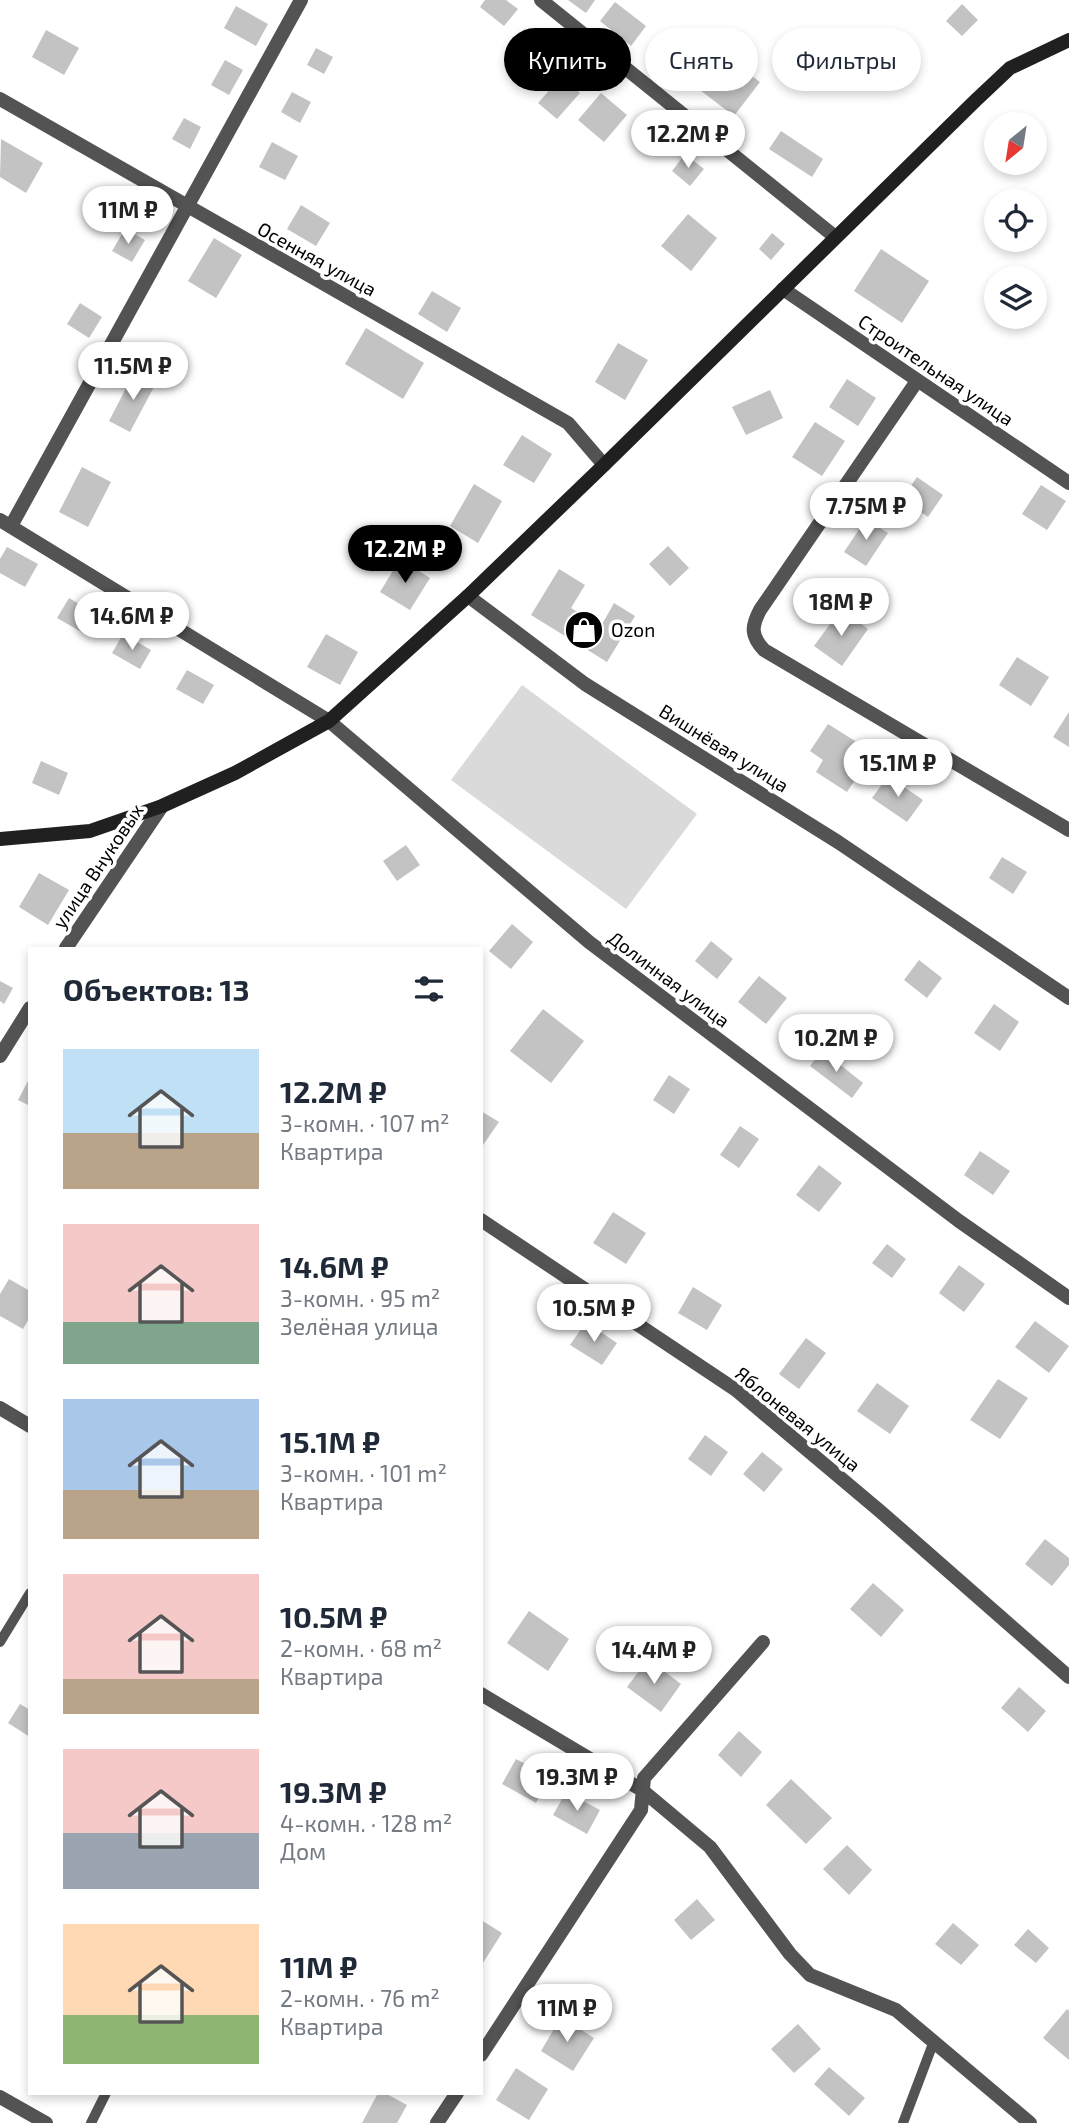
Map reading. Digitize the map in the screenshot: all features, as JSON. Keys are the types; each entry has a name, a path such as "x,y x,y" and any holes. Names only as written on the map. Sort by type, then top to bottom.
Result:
{"street":[{"path":"5,523 187,207 301,0"},
{"path":"541,0 834,236"},
{"path":"0,839 90,831 162,806 235,773 329,721 468,596 834,236 1010,68 1069,40"},
{"name":"Осенняя улица","path":"0,99 568,423 604,465"},
{"name":"Строительная улица","path":"783,289 1069,483"},
{"path":"917,381 760,610 752,631 755,640 764,650 1069,830"},
{"name":"Долинная улица","path":"5,523 329,721 589,942 959,1221 1069,1298"},
{"name":"Вишнёвая улица","path":"468,596 584,684 838,842 1069,998"},
{"name":"улица Внуковых","path":"67,947 162,806"},
{"path":"0,1056 28,1010"},
{"name":"Яблоневая улица","path":"483,1221 736,1391 881,1511 1069,1677"},
{"path":"0,1408 28,1425"},
{"path":"483,2052 641,1810 644,1777 763,1642"},
{"path":"483,1695 642,1790 710,1847 790,1954 810,1975 896,2010 1030,2123"},
{"path":"437,2123 456,2095"},
{"path":"0,2097 46,2123"}],"lane":[{"path":"0,1643 28,1595"},
{"path":"903,2123 934,2041"},
{"path":"91,2123 105,2095"}],"shaded area":[{"path":"522,685 697,814 626,909 451,780"}],"building":[{"path":"485,0 506,0 518,9 504,26 480,7"},
{"path":"568,0 595,0 586,13"},
{"path":"615,2 646,26 631,46 631,28 609,28 600,21"},
{"path":"962,4 978,20 962,36 946,21"},
{"path":"236,6 268,24 256,46 224,28"},
{"path":"46,30 79,48 64,75 32,57"},
{"path":"316,48 333,57 324,74 307,65"},
{"path":"225,60 243,70 229,95 211,85"},
{"path":"549,91 580,93 557,119 538,103"},
{"path":"701,91 753,91 734,116"},
{"path":"292,92 311,102 300,123 281,112"},
{"path":"601,93 627,115 604,142 578,120"},
{"path":"184,118 201,127 190,149 172,139"},
{"path":"781,131 823,159 812,177 769,149"},
{"path":"1,139 43,163 26,193 0,177"},
{"path":"272,142 298,156 285,180 259,167"},
{"path":"685,154 704,169 690,186 672,171"},
{"path":"301,205 330,223 316,246 287,229"},
{"path":"688,214 717,238 691,271 661,246"},
{"path":"125,229 145,240 132,262 112,251"},
{"path":"772,233 785,244 771,260 759,249"},
{"path":"214,238 242,255 216,298 188,281"},
{"path":"881,249 929,281 902,323 854,291"},
{"path":"432,291 461,308 447,332 418,314"},
{"path":"80,303 102,317 89,338 67,324"},
{"path":"366,328 424,363 403,399 345,364"},
{"path":"618,343 648,360 625,400 595,382"},
{"path":"135,371 156,383 130,432 109,421"},
{"path":"847,379 876,398 858,426 829,407"},
{"path":"770,390 783,418 746,435 732,407"},
{"path":"815,422 845,441 822,476 792,457"},
{"path":"522,435 552,454 534,483 503,465"},
{"path":"82,467 111,482 88,527 59,512"},
{"path":"917,477 943,495 928,517 902,499"},
{"path":"474,484 502,501 478,543 450,526"},
{"path":"1041,485 1066,501 1047,530 1022,514"},
{"path":"866,519 888,533 866,566 844,552"},
{"path":"668,546 689,568 670,586 649,564"},
{"path":"7,547 38,564 25,587 0,573 0,559"},
{"path":"400,559 430,578 410,610 380,592"},
{"path":"559,569 585,585 571,608 601,626 614,603 635,616 607,662 531,615"},
{"path":"69,598 96,614 85,634 57,618"},
{"path":"841,609 868,629 842,666 814,646"},
{"path":"123,634 151,650 140,669 112,653"},
{"path":"326,634 358,652 340,685 307,667"},
{"path":"1017,657 1049,677 1031,706 999,685"},
{"path":"187,670 214,685 203,704 176,689"},
{"path":"1069,712 1069,747 1053,737"},
{"path":"828,724 855,741 847,754 864,766 847,792 816,772 823,760 810,751"},
{"path":"41,761 68,773 59,795 32,783"},
{"path":"888,776 923,800 907,822 872,798"},
{"path":"406,845 420,865 397,881 383,861"},
{"path":"1002,857 1027,872 1013,894 989,878"},
{"path":"39,873 69,890 48,925 19,907"},
{"path":"512,924 533,942 511,969 489,951"},
{"path":"711,941 733,959 717,979 695,961"},
{"path":"919,960 942,978 927,998 904,980"},
{"path":"759,976 787,998 766,1024 738,1002"},
{"path":"0,981 13,988 4,1004 0,1001"},
{"path":"994,1004 1019,1022 1000,1051 974,1033"},
{"path":"543,1009 584,1041 551,1083 510,1051"},
{"path":"857,1019 884,1041 871,1058 843,1036"},
{"path":"822,1050 863,1083 852,1098 810,1066"},
{"path":"669,1075 690,1089 674,1114 653,1100"},
{"path":"28,1081 28,1105 18,1100"},
{"path":"483,1112 499,1122 483,1145"},
{"path":"740,1126 759,1139 739,1168 720,1155"},
{"path":"980,1151 1010,1171 993,1195 964,1175"},
{"path":"819,1165 842,1183 819,1212 796,1195"},
{"path":"613,1212 646,1233 626,1264 593,1243"},
{"path":"887,1244 906,1259 892,1278 872,1263"},
{"path":"959,1265 985,1284 964,1312 939,1293"},
{"path":"9,1279 28,1290 28,1320 23,1329 0,1316 0,1294"},
{"path":"693,1287 722,1305 707,1330 678,1313"},
{"path":"1035,1321 1069,1346 1049,1373 1015,1347"},
{"path":"586,1322 617,1343 602,1365 570,1345"},
{"path":"806,1338 826,1353 799,1389 779,1374"},
{"path":"998,1379 1028,1398 1000,1439 970,1420"},
{"path":"877,1383 909,1406 890,1434 857,1411"},
{"path":"705,1435 728,1452 711,1476 688,1459"},
{"path":"762,1452 783,1469 764,1492 743,1474"},
{"path":"1045,1539 1069,1558 1069,1565 1052,1586 1025,1564"},
{"path":"873,1583 904,1610 881,1637 850,1609"},
{"path":"529,1611 569,1639 548,1671 507,1643"},
{"path":"648,1659 681,1684 661,1712 627,1687"},
{"path":"1019,1687 1046,1711 1028,1732 1001,1708"},
{"path":"20,1704 28,1709 28,1736 8,1723"},
{"path":"739,1731 762,1752 741,1777 718,1755"},
{"path":"516,1759 550,1777 536,1803 502,1784"},
{"path":"791,1779 832,1818 806,1844 766,1805"},
{"path":"566,1792 600,1810 587,1834 553,1815"},
{"path":"847,1845 872,1870 849,1895 823,1869"},
{"path":"697,1899 715,1920 691,1940 674,1920"},
{"path":"483,1921 502,1933 483,1963"},
{"path":"953,1923 979,1945 961,1965 935,1944"},
{"path":"1028,1929 1049,1948 1036,1963 1014,1945"},
{"path":"1067,2009 1069,2011 1069,2060 1043,2038"},
{"path":"561,2017 594,2038 573,2071 541,2051"},
{"path":"798,2024 821,2049 794,2073 771,2049"},
{"path":"829,2067 865,2098 849,2116 814,2084"},
{"path":"516,2068 548,2089 529,2120 496,2100"},
{"path":"377,2095 389,2095 407,2105 397,2123 362,2123"}],"place":[{"name":"Ozon","path":"584,630"}]}
